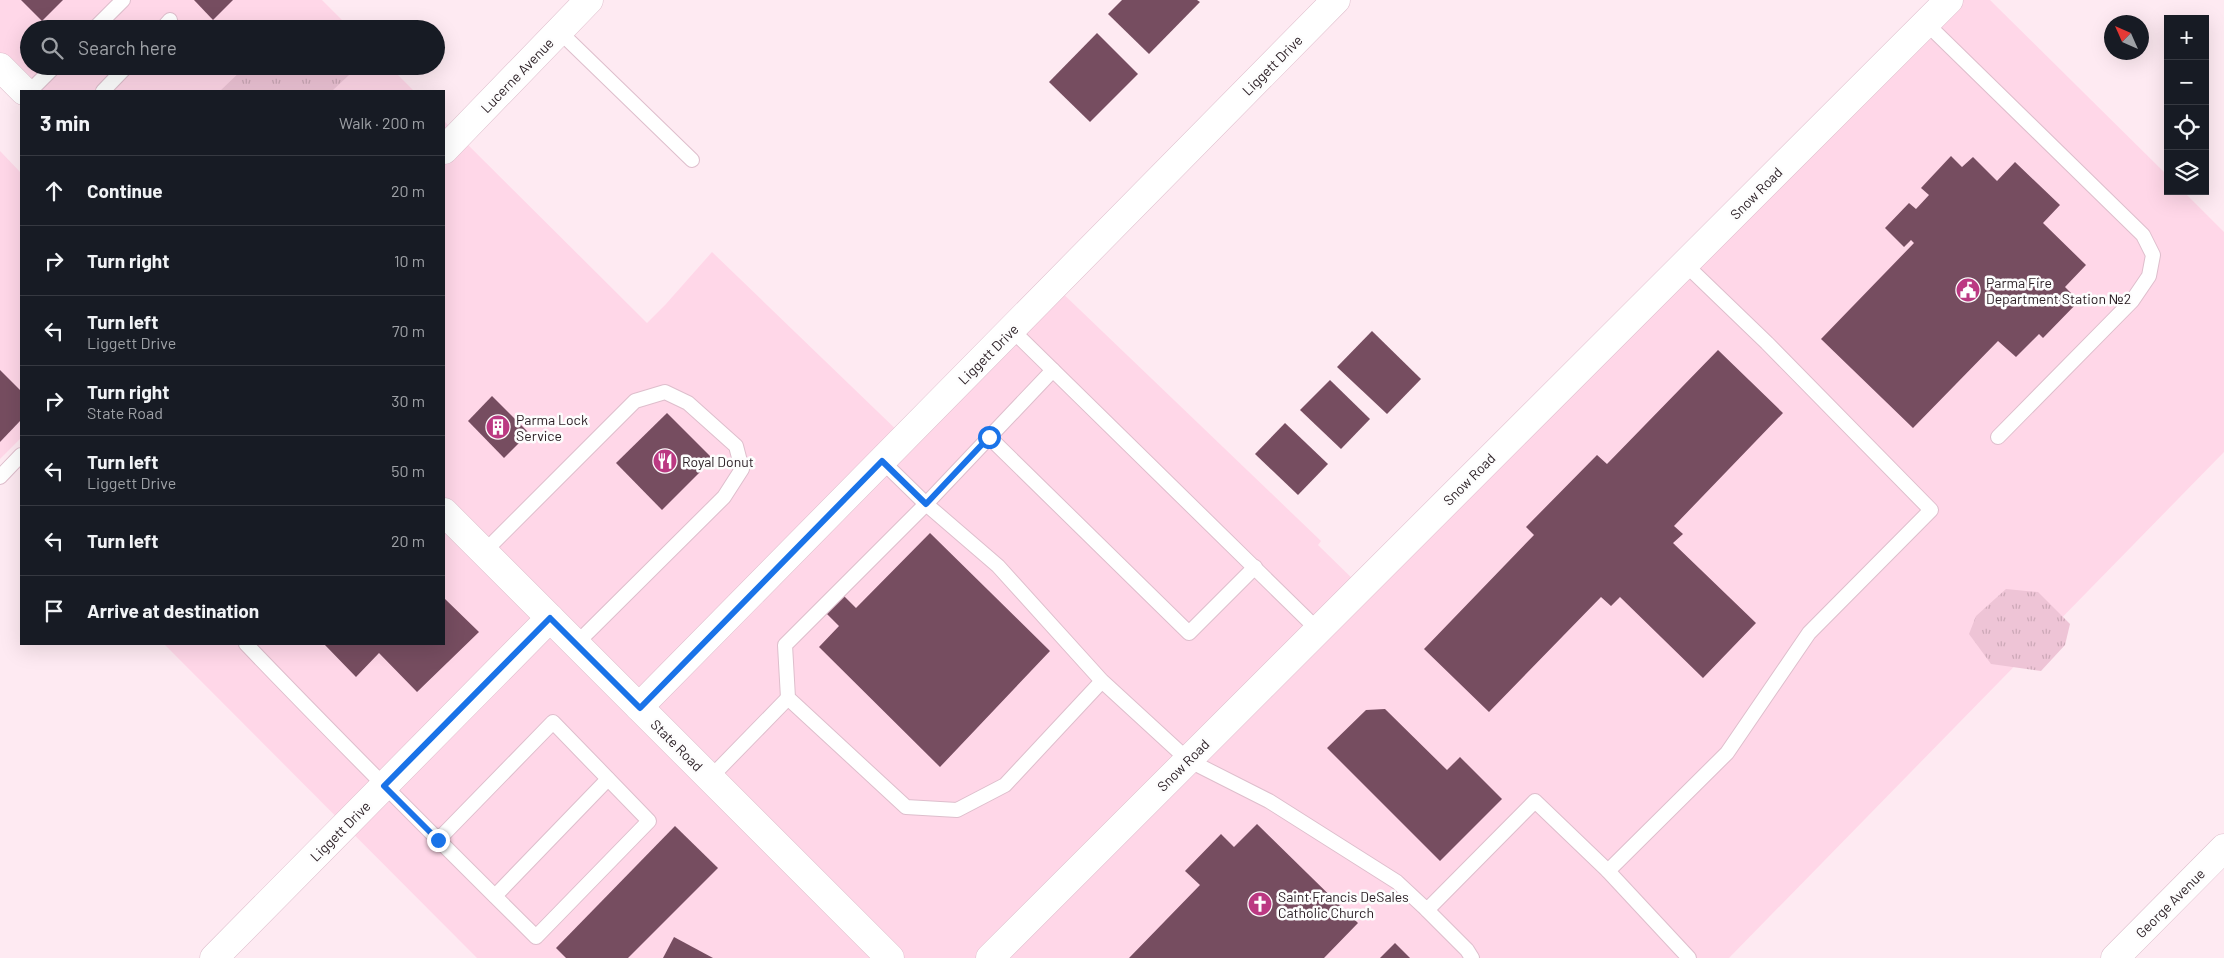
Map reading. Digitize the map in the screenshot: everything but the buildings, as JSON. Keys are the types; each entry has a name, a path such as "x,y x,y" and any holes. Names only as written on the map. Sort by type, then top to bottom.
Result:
{"main road":[{"name":"Lucerne Avenue","path":"445,149 589,0"},
{"name":"Liggett Drive","path":"640,708 1336,0"},
{"name":"Snow Road","path":"990,958 1949,0"},
{"path":"0,67 23,90"},
{"name":"State Road","path":"445,513 890,958"},
{"name":"Liggett Drive","path":"214,958 550,618"},
{"name":"George Avenue","path":"2115,958 2224,848"}],"lane":[{"path":"103,20 123,0"},
{"path":"1926,23 2143,235 2153,255 2150,276 2132,301 1998,437"},
{"path":"559,31 692,160"},
{"path":"31,90 46,75"},
{"path":"104,90 118,75"},
{"path":"1608,871 1727,753 1809,632 1931,510 1768,343 1685,264"},
{"path":"1012,330 1318,630"},
{"path":"1053,370 926,504 785,646 788,698 906,807 957,810 1005,785 1102,681"},
{"path":"484,552 635,401 665,392 688,403 736,446 742,469 724,497 576,644"},
{"path":"989,437 1189,633 1255,567"},
{"path":"0,477 20,456"},
{"path":"882,461 926,504 998,566 1102,681 1188,760 1277,806 1396,882 1427,910 1467,950 1472,958"},
{"path":"247,645 384,786 438,840 494,896 536,937 649,822 553,722 438,840"},
{"path":"710,778 788,698"},
{"path":"494,896 608,779"},
{"path":"1427,910 1535,801 1608,871 1690,958"}],"shaded area":[{"path":"0,0 322,0 342,20 20,20 20,75 398,75 413,90 23,90 0,67"},
{"path":"1949,0 1990,0 2164,172 2164,195 2187,195 2224,232 2224,452 1729,958 477,958 165,645 445,645 445,122 647,323 712,252 905,438 1055,286 1321,541 1318,545 1361,587"},
{"path":"0,151 20,172 20,439 0,459"}],"green space":[{"path":"237,75 349,75 333,90 221,90"},
{"path":"2006,589 2038,592 2070,624 2065,645 2041,671 1991,664 1969,634 1976,616"}],"place":[{"name":"Parma Fire Department Station №2","path":"1968,290"},
{"name":"Parma Lock Service","path":"498,427"},
{"name":"Royal Donut","path":"665,461"},
{"name":"Saint Francis DeSales Catholic Church","path":"1260,904"}],"route":[{"path":"438,840 384,786 550,618 640,708 882,461 926,504 989,437"}]}
